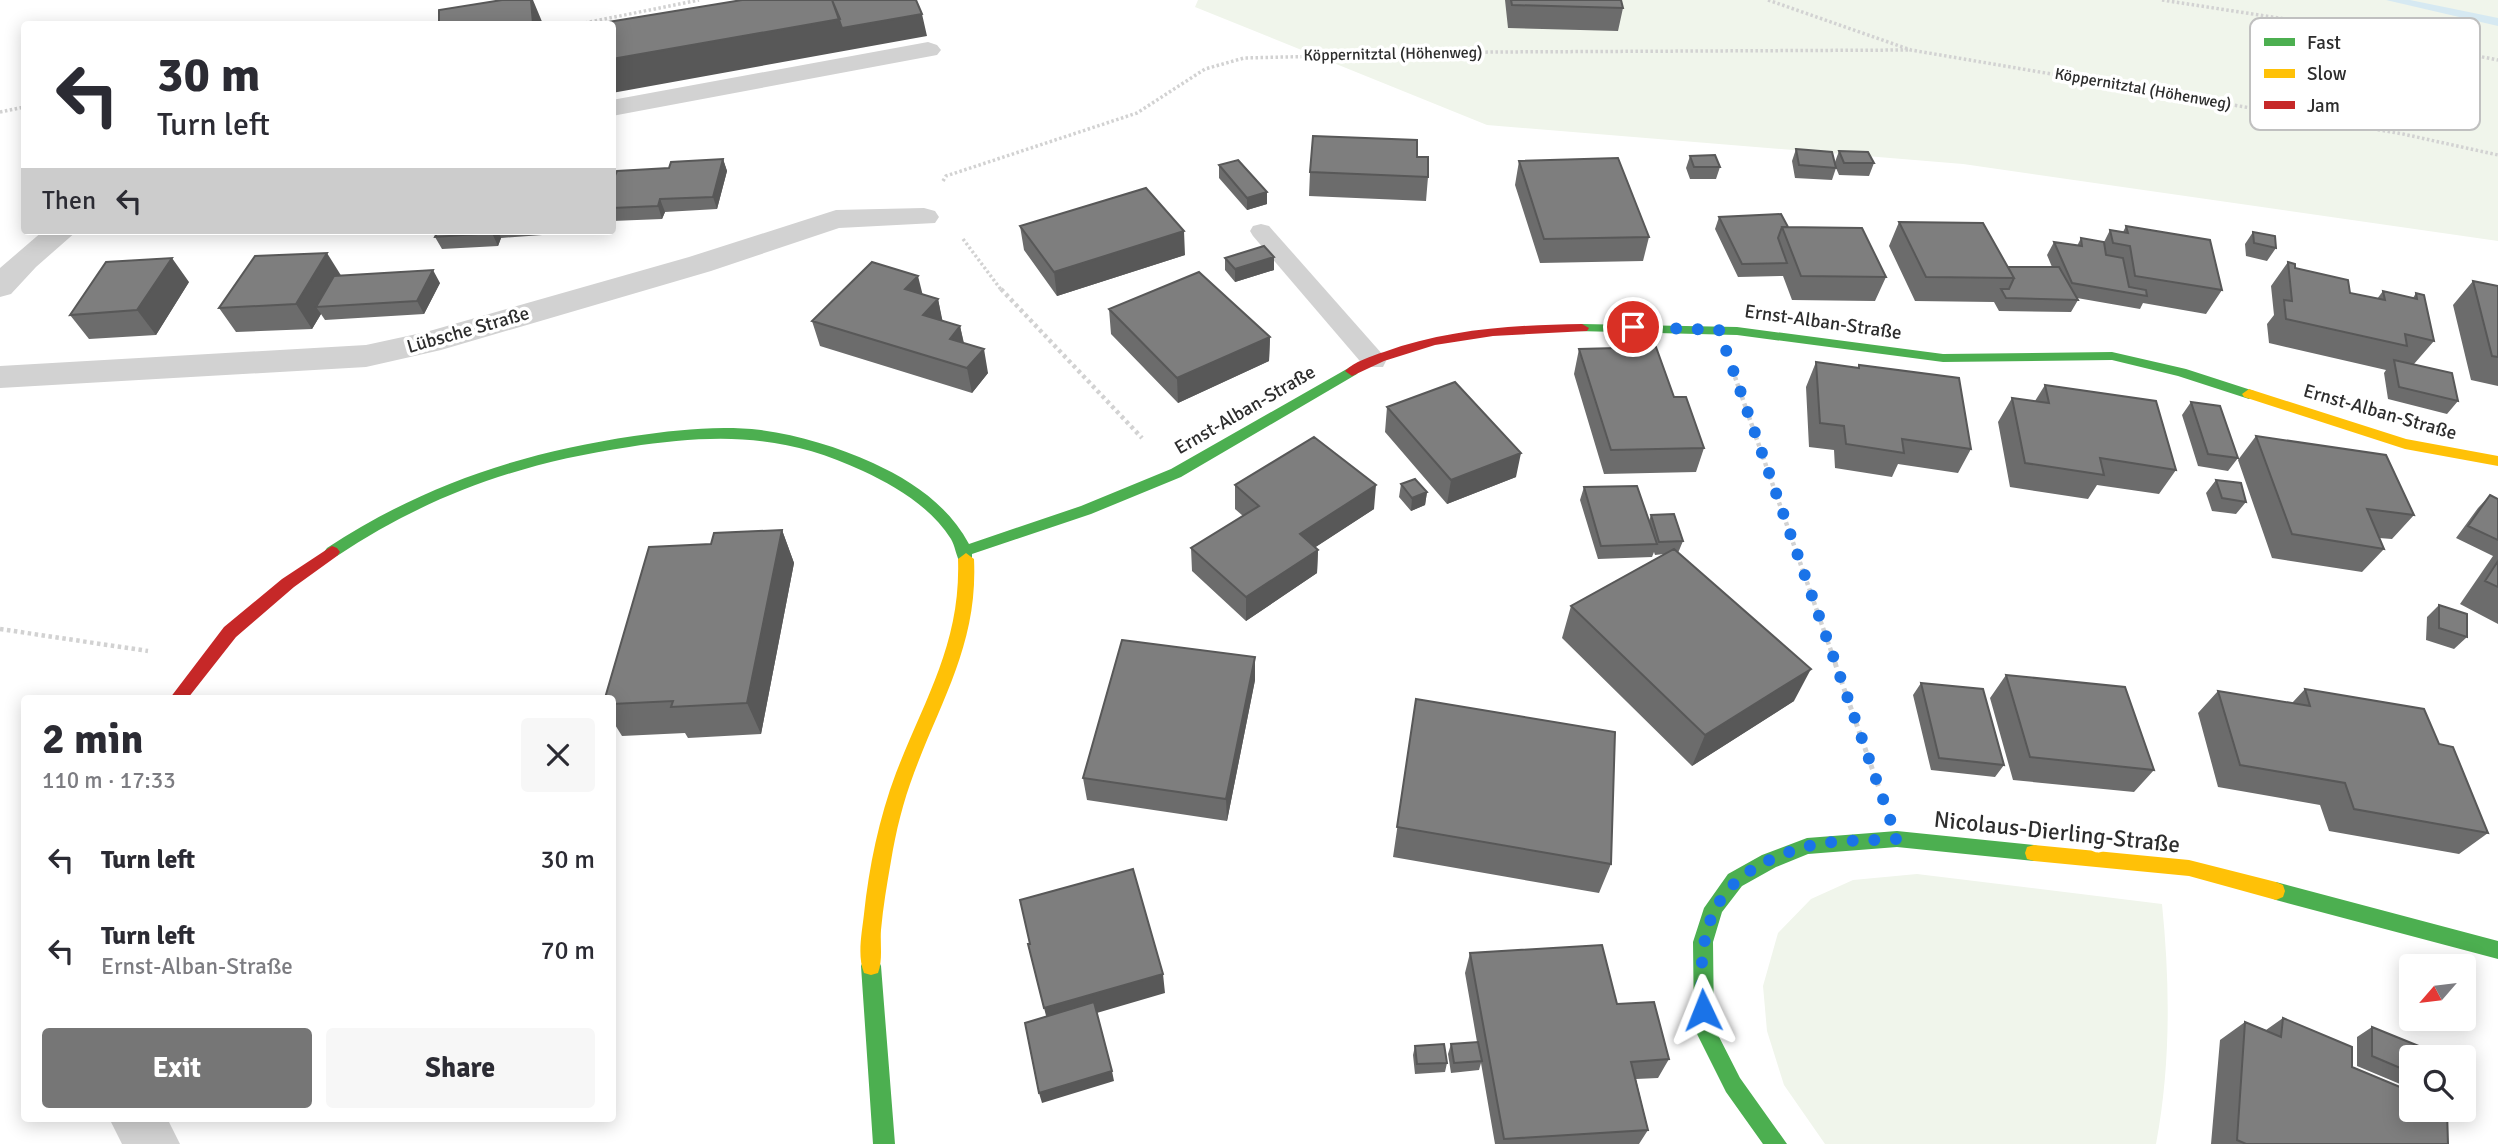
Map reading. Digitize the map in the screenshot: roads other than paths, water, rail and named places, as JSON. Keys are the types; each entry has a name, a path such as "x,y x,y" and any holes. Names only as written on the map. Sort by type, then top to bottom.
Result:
{"street":[{"path":"616,107 928,50"},
{"name":"Lübsche Straße","path":"0,377 366,356 429,342 700,264 836,219 924,216"},
{"path":"0,287 25,260 57,235"},
{"name":"Ernst-Alban-Straße","path":"965,551 1176,474 1374,361 1418,344 1457,334 1654,326 1719,330 1901,355 1950,358 2080,354 2130,359 2219,382 2333,425 2450,456 2498,461"},
{"path":"180,695 230,632 288,583 353,537 406,507 514,463 601,445 694,432 744,433 809,446 863,463 906,487 945,520 965,551 969,579 962,624 934,707 895,802 869,938 884,1144"},
{"name":"Nicolaus-Dierling-Straße","path":"1776,1144 1733,1085 1704,1028 1701,992 1703,942 1714,908 1735,880 1769,861 1807,846 1897,839 2189,868 2498,950"},
{"path":"138,1122 154,1144"}],"lane":[{"path":"1261,231 1374,361"}],"waterway":[{"path":"2392,0 2479,18"},
{"path":"2480,18 2498,22"}]}
